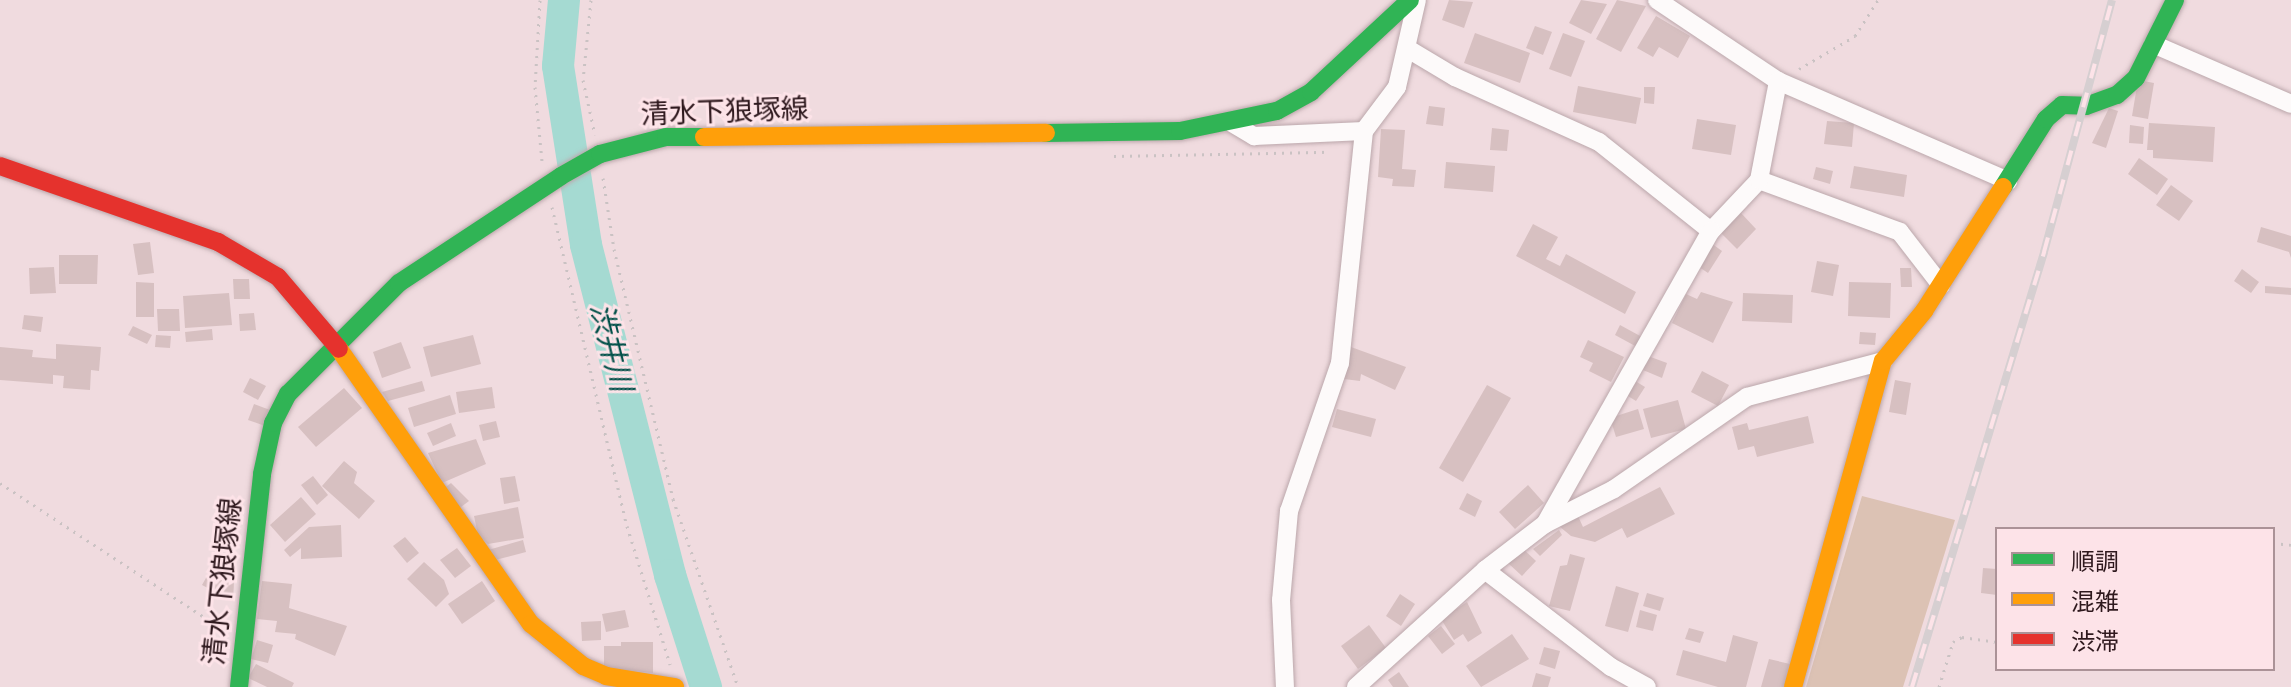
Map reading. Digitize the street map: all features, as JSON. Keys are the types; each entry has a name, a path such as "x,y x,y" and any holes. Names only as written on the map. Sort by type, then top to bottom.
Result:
{"street":[{"name":"清水下狼塚線","path":"239,687 273,423 288,394 334,343 399,283 554,180 593,158 666,137 1180,131 1232,123 1277,111 1311,92 1410,0"},
{"path":"1285,687 1281,600 1289,511 1340,363 1364,131 1397,87 1417,0"},
{"path":"1657,0 1778,81 2008,181"},
{"path":"1793,687 1883,361 1941,285 2046,119 2062,105 2086,106 2117,95 2136,78 2175,0"},
{"path":"2153,44 2291,104"},
{"path":"1408,49 1455,77 1599,142 1711,231"},
{"path":"1545,524 1711,231 1759,180 1778,81"},
{"path":"1232,123 1254,136 1364,131"},
{"path":"0,166 250,257 278,277 334,343 531,624 595,671 674,680"},
{"path":"1759,180 1900,232 1941,285"},
{"path":"1356,687 1485,570 1545,524 1614,489 1747,397 1883,361"},
{"path":"1485,570 1611,667 1647,687"}],"path":[{"path":"540,0 536,115 554,180 627,526 674,680"},
{"path":"591,0 583,80 593,158 673,499 738,687"},
{"path":"1778,81 1855,36 1878,0"},
{"path":"0,483 223,629 244,637"},
{"path":"1939,687 1953,642 1962,637 1995,642"}],"shaded area":[{"path":"1862,496 1955,520 1903,687 1806,687"}],"building":[{"path":"1449,0 1473,2 1464,28 1442,20"},
{"path":"1581,0 1607,4 1591,34 1569,23"},
{"path":"1617,0 1646,6 1621,52 1596,39"},
{"path":"1656,16 1690,36 1678,58 1659,47 1653,57 1637,48"},
{"path":"1535,26 1552,32 1543,55 1526,48"},
{"path":"1475,33 1530,53 1520,83 1464,63"},
{"path":"1563,33 1585,41 1571,77 1549,69"},
{"path":"2138,80 2154,83 2148,119 2132,116"},
{"path":"1578,86 1641,98 1636,124 1573,112"},
{"path":"1644,87 1655,87 1654,104 1644,103"},
{"path":"1429,106 1445,108 1443,126 1426,124"},
{"path":"2109,108 2118,111 2106,148 2092,143"},
{"path":"1697,119 1736,125 1731,155 1692,149"},
{"path":"1827,121 1854,123 1852,147 1824,144"},
{"path":"2149,123 2215,127 2213,162 2153,158 2153,150 2147,150"},
{"path":"2130,125 2144,127 2143,144 2129,143"},
{"path":"1492,128 1509,130 1507,151 1490,150"},
{"path":"1381,129 1405,130 1402,169 1416,170 1414,187 1392,186 1393,179 1378,177"},
{"path":"2139,158 2168,179 2157,195 2128,174"},
{"path":"1446,162 1495,166 1493,192 1444,188"},
{"path":"1854,166 1907,175 1904,197 1850,188"},
{"path":"1816,167 1833,171 1830,184 1813,179"},
{"path":"2171,185 2193,201 2179,221 2156,205"},
{"path":"1741,213 1756,229 1737,249 1721,233"},
{"path":"1533,224 1558,237 1546,259 1560,266 1566,254 1636,292 1625,314 1516,256"},
{"path":"2261,227 2291,236 2291,258 2289,252 2257,242"},
{"path":"150,242 154,273 138,275 133,244"},
{"path":"1711,243 1722,251 1708,273 1696,265"},
{"path":"59,255 98,255 97,284 59,284"},
{"path":"1817,261 1839,265 1833,296 1811,292"},
{"path":"54,267 56,293 30,294 29,268"},
{"path":"1900,268 1911,268 1912,287 1901,287"},
{"path":"2242,269 2259,282 2251,293 2234,281"},
{"path":"233,279 249,279 250,299 234,299"},
{"path":"136,282 154,283 154,317 136,317"},
{"path":"1849,282 1891,283 1890,318 1848,316"},
{"path":"2265,286 2291,288 2291,295 2265,293"},
{"path":"1701,292 1733,302 1713,343 1672,323 1686,294 1697,299"},
{"path":"229,293 232,325 185,328 183,296"},
{"path":"1743,293 1793,295 1792,323 1742,321"},
{"path":"157,309 179,309 180,331 158,331"},
{"path":"254,313 256,330 240,331 239,314"},
{"path":"24,315 43,317 41,332 22,329"},
{"path":"1620,325 1642,337 1637,347 1615,335"},
{"path":"133,326 152,335 147,344 128,335"},
{"path":"212,329 213,340 186,342 185,332"},
{"path":"1860,332 1876,333 1875,345 1859,344"},
{"path":"156,335 171,336 170,348 155,347"},
{"path":"473,335 481,364 431,377 423,347"},
{"path":"1588,340 1624,357 1611,382 1589,371 1593,363 1580,357"},
{"path":"401,342 411,368 382,378 373,352"},
{"path":"56,344 101,347 99,371 91,370 90,390 63,388 64,376 53,375 53,384 0,380 0,347 33,350 32,357 56,359"},
{"path":"1351,347 1406,367 1395,390 1361,374 1360,381 1344,379"},
{"path":"1648,356 1667,363 1662,378 1643,370"},
{"path":"1702,371 1729,385 1718,406 1691,392"},
{"path":"250,378 266,386 258,400 243,392"},
{"path":"1632,379 1645,387 1636,401 1623,393"},
{"path":"1895,380 1911,383 1906,415 1889,412"},
{"path":"422,381 425,391 388,401 382,392"},
{"path":"1487,385 1511,398 1463,482 1439,468"},
{"path":"492,387 495,408 459,413 456,392"},
{"path":"344,388 362,408 316,447 298,427"},
{"path":"450,395 456,414 414,427 408,408"},
{"path":"1678,400 1686,429 1651,438 1643,409"},
{"path":"254,404 270,410 265,426 248,420"},
{"path":"1337,409 1376,419 1371,437 1332,427"},
{"path":"1638,409 1644,429 1616,437 1610,418"},
{"path":"1808,416 1814,443 1757,457 1754,446 1738,450 1732,427 1747,423 1749,430"},
{"path":"496,421 500,437 483,441 479,425"},
{"path":"451,423 456,436 433,446 427,433"},
{"path":"476,439 486,464 442,483 428,453"},
{"path":"344,461 357,472 354,483 375,501 359,519 322,486"},
{"path":"313,476 328,495 317,505 301,485"},
{"path":"515,476 520,501 504,504 500,478"},
{"path":"451,483 469,501 457,510 443,489"},
{"path":"1528,485 1544,503 1515,529 1499,512"},
{"path":"1660,487 1675,514 1627,538 1622,528 1595,542 1571,536 1559,526 1578,516 1583,527"},
{"path":"1467,493 1482,501 1475,517 1459,509"},
{"path":"301,497 316,514 285,542 270,525"},
{"path":"518,507 524,538 488,544 478,535 474,516"},
{"path":"341,525 342,557 301,559 301,548 290,557 284,550 309,527"},
{"path":"1559,530 1562,535 1540,556 1533,549"},
{"path":"405,537 419,553 407,563 393,546"},
{"path":"523,540 526,552 495,560 488,550"},
{"path":"457,548 471,566 455,578 440,560"},
{"path":"1522,548 1536,561 1522,576 1508,563"},
{"path":"1570,554 1585,558 1570,611 1549,606 1560,566 1567,565"},
{"path":"424,562 444,580 449,594 436,607 407,579"},
{"path":"1983,568 1995,569 1995,595 1981,593"},
{"path":"211,569 234,582 233,601 202,585"},
{"path":"262,581 292,584 289,608 347,626 335,656 295,639 296,634 275,632 277,621 257,619"},
{"path":"482,581 495,601 462,624 448,604"},
{"path":"1616,586 1639,593 1628,632 1605,626"},
{"path":"1647,593 1664,598 1660,611 1643,606"},
{"path":"1400,594 1415,604 1401,626 1386,616"},
{"path":"1467,602 1482,633 1468,642 1463,634 1454,640 1441,619"},
{"path":"625,610 629,627 606,632 602,614"},
{"path":"1640,610 1657,615 1653,631 1636,627"},
{"path":"601,621 601,640 582,641 581,622"},
{"path":"1369,625 1386,648 1358,669 1341,646"},
{"path":"1441,626 1455,644 1442,654 1428,636"},
{"path":"1689,628 1704,632 1700,643 1685,639"},
{"path":"1512,634 1529,659 1481,687 1466,666"},
{"path":"1733,635 1758,642 1746,687 1718,687 1676,675 1683,650 1726,662"},
{"path":"257,640 273,645 268,663 251,659"},
{"path":"621,642 653,642 653,673 604,668 604,646 621,646"},
{"path":"1544,647 1560,651 1555,669 1539,664"},
{"path":"1769,659 1790,664 1784,687 1761,687"},
{"path":"256,664 294,683 292,687 267,687 248,678"},
{"path":"1399,672 1409,687 1393,687 1388,680"},
{"path":"1536,673 1551,677 1548,687 1532,687"}],"waterway":[{"name":"渋井川","path":"564,0 558,66 586,245 670,575 706,687"}],"railway":[{"path":"1912,687 2044,252 2112,0"}],"traffic: fast":[{"path":"1046,133 1180,131 1277,111 1311,92 1410,0"},
{"path":"2003,187 2046,119 2062,105 2086,106 2117,95 2136,78 2175,0"},
{"path":"239,687 262,474 273,423 288,394 399,283 561,176 600,154 666,137 704,137"}],"traffic: slow":[{"path":"704,137 1046,133"},
{"path":"1793,687 1883,361 1924,311 2003,187"},
{"path":"339,349 531,624 583,666 606,676 675,687"}],"traffic: jam":[{"path":"0,166 218,242 278,277 339,349"}]}
